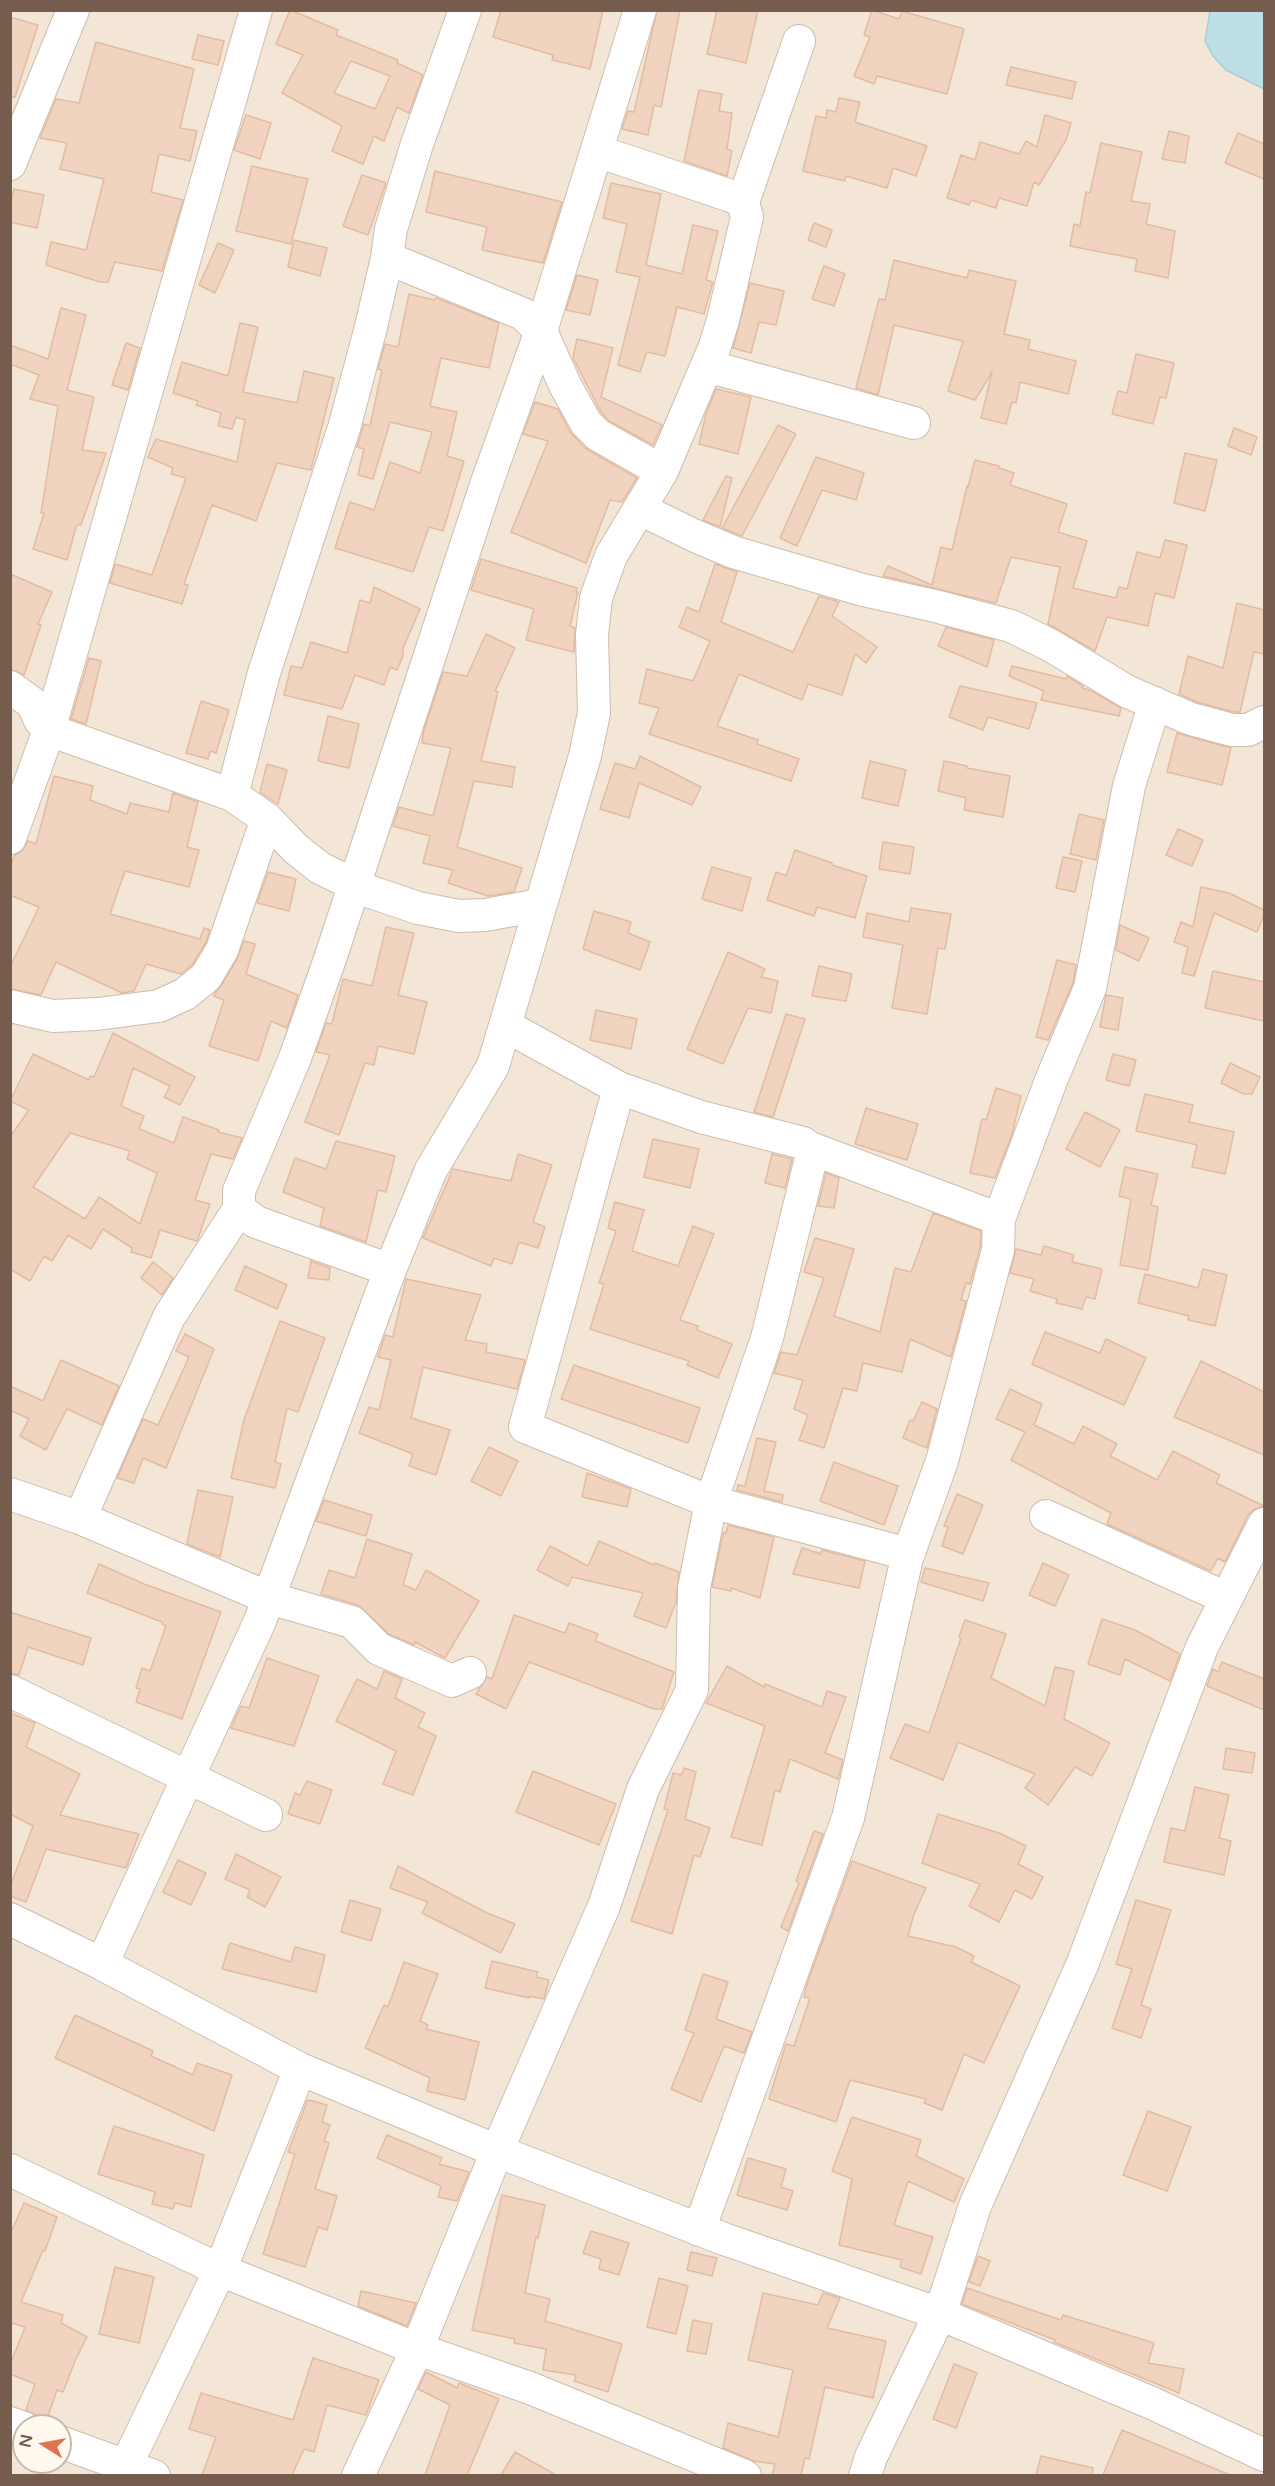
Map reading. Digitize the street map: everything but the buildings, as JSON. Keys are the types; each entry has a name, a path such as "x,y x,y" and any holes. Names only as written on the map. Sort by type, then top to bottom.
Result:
{"street":[{"path":"10,164 73,10"},
{"path":"10,838 49,730 256,10"},
{"path":"232,795 264,673 344,428 387,258 391,229 417,144 465,10"},
{"path":"80,1518 169,1317 239,1209 239,1191 295,1058 355,885 485,488 541,331 640,10"},
{"path":"102,1965 269,1598 390,1270 431,1170 493,1066 585,756 594,713 592,635 596,598 611,556 662,471 723,320 747,217 743,202 799,41"},
{"path":"597,151 743,202"},
{"path":"387,258 523,314 541,331 565,385 586,423 598,435 662,471"},
{"path":"706,366 914,423"},
{"path":"640,509 693,536 733,552 863,590 1011,626 1050,645 1128,692 1191,719 1232,730 1248,730 1264,722"},
{"path":"10,687 32,703 40,720 49,730 232,795 267,819 312,862 355,885 418,908 459,915 485,915 540,905"},
{"path":"699,2230 848,1818 908,1554 942,1461 998,1250 999,1219 1052,1078 1090,988 1129,786 1155,703"},
{"path":"10,1006 53,1016 97,1014 159,1006 185,994 206,977 222,950 267,819"},
{"path":"506,1026 619,1088 701,1117 803,1143 810,1148 999,1219"},
{"path":"619,1088 525,1427 711,1502 908,1554"},
{"path":"358,2475 417,2349 497,2151 604,1906 644,1789 692,1690 694,1588 711,1502 767,1338 811,1158 810,1148"},
{"path":"239,1209 256,1222 276,1231 390,1270"},
{"path":"10,1494 80,1518 269,1598 352,1622 379,1649 452,1681 470,1673"},
{"path":"1046,1516 1227,1598"},
{"path":"866,2475 871,2457 940,2314 975,2206 1082,1965 1202,1647 1264,1524"},
{"path":"10,1691 266,1815"},
{"path":"10,1919 300,2069 497,2151 699,2230 940,2314 1155,2404 1264,2455"},
{"path":"123,2470 220,2270 300,2069"},
{"path":"10,2170 220,2270 417,2349 530,2388 745,2475"},
{"path":"72,2447 123,2470 154,2475"}],"shaded area":[{"path":"11,11 1264,11 1264,2475 11,2476"}],"water":[{"path":"1210,11 1264,11 1264,89 1226,70 1213,56 1205,41"}]}
